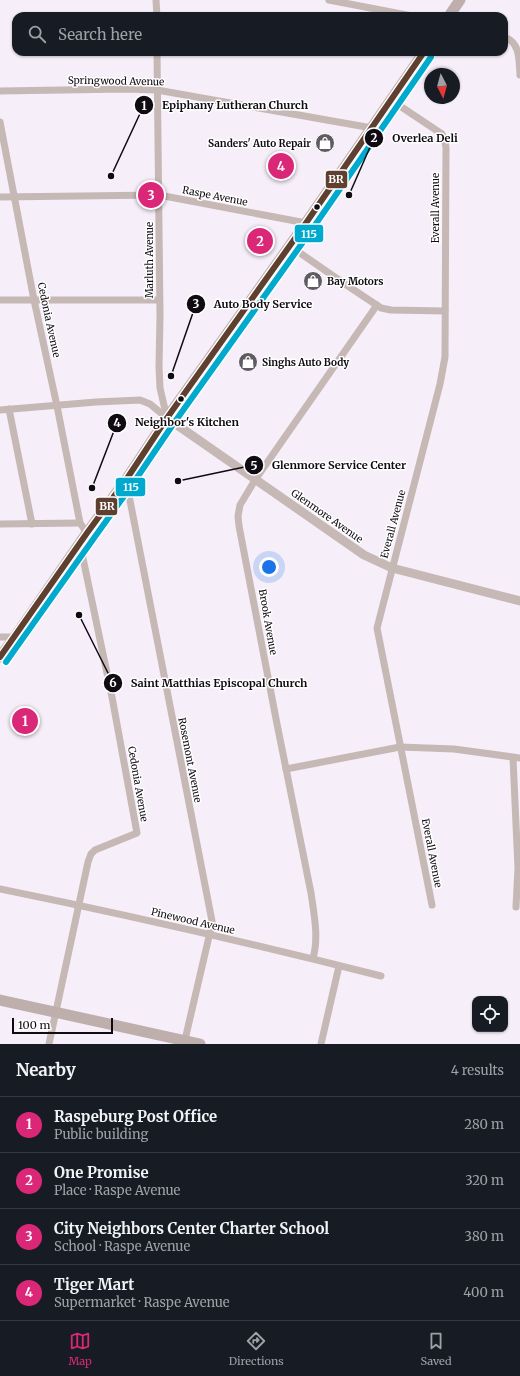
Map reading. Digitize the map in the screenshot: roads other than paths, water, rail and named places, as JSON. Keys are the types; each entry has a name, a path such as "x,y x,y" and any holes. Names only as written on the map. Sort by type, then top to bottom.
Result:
{"main road":[{"path":"452,12 460,0"},
{"path":"0,657 126,480 421,56"},
{"path":"0,1000 185,1042 200,1044"}],"street":[{"path":"156,0 156,12"},
{"path":"329,0 391,12"},
{"path":"508,38 511,39 519,50 520,74"},
{"name":"Marluth Avenue","path":"157,56 159,367 161,396 168,418"},
{"name":"Springwood Avenue","path":"0,91 158,90 372,128"},
{"name":"Everall Avenue","path":"391,100 442,134 445,141 446,340 444,370 377,628 432,905"},
{"name":"Cedonia Avenue","path":"0,122 34,300 80,523"},
{"name":"Raspe Avenue","path":"0,197 159,195 306,223"},
{"path":"290,246 381,308 391,310 445,311"},
{"path":"0,300 159,300"},
{"name":"Brook Avenue","path":"312,958 316,947 313,907 238,516 240,505 255,480 377,305"},
{"path":"150,404 158,400 161,396"},
{"name":"Glenmore Avenue","path":"0,410 132,400 145,401 255,480 364,555 392,568 520,601"},
{"path":"9,409 32,524"},
{"name":"Rosemont Avenue","path":"126,480 212,921 185,1042"},
{"path":"0,524 80,523 87,533"},
{"name":"Cedonia Avenue","path":"49,1044 78,905 91,854 99,847 137,833 112,697 80,544"},
{"path":"0,637 15,637"},
{"path":"286,769 400,747 454,749 516,758 519,868 516,907"},
{"name":"Pinewood Avenue","path":"0,889 78,905 312,958 381,976"},
{"path":"321,1044 339,966"}],"place":[{"name":"Sanders' Auto Repair","path":"325,143"},
{"name":"Tiger Mart","path":"281,166"},
{"name":"Epiphany Lutheran Church","path":"111,176"},
{"name":"City Neighbors Center Charter School","path":"151,195"},
{"name":"Overlea Deli","path":"349,195"},
{"name":"One Promise","path":"260,241"},
{"name":"Bay Motors","path":"313,281"},
{"name":"Singhs Auto Body","path":"248,362"},
{"name":"Auto Body Service","path":"171,376"},
{"name":"Glenmore Service Center","path":"178,481"},
{"name":"Neighbor's Kitchen","path":"92,488"},
{"name":"Saint Matthias Episcopal Church","path":"79,615"},
{"name":"Raspeburg Post Office","path":"25,721"}]}
